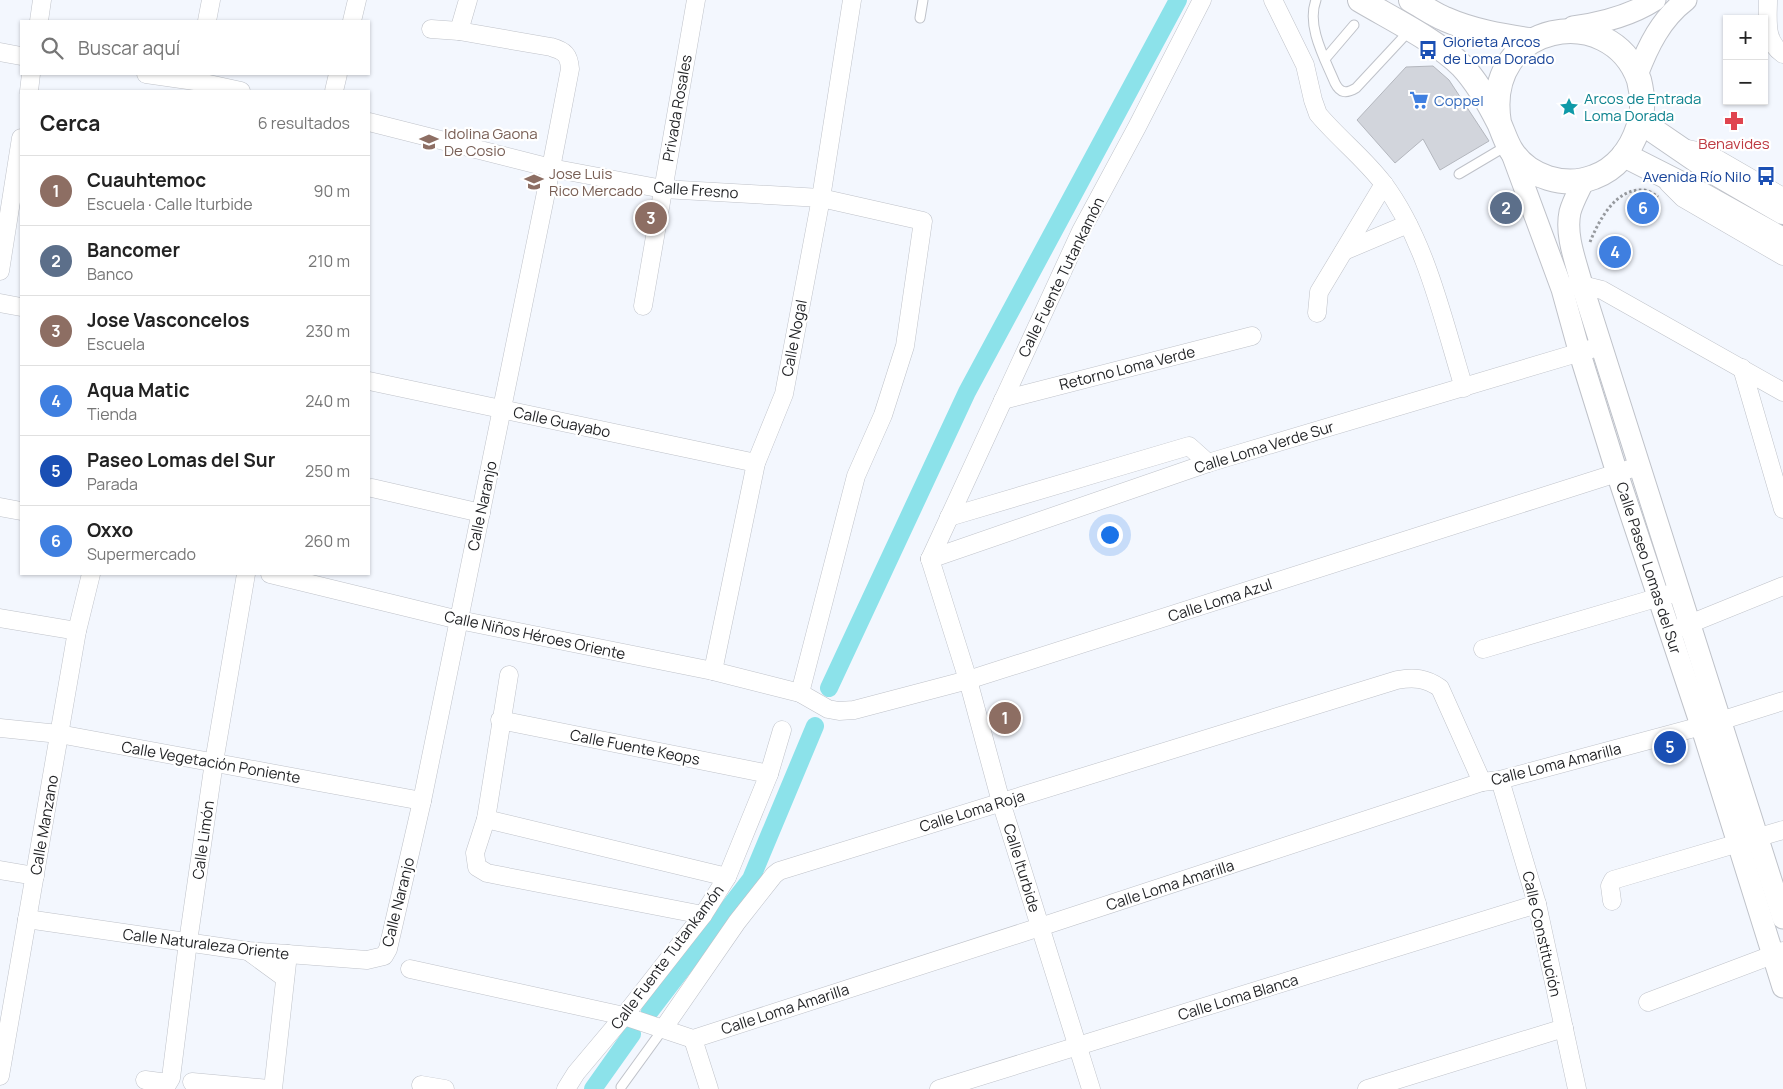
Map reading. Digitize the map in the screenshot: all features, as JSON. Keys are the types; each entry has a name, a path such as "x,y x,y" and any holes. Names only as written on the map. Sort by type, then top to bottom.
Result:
{"main road":[{"path":"1360,0 1443,50 1462,66 1476,83 1506,140 1522,163 1536,173 1551,179 1567,182 1584,180 1606,171 1624,155 1634,140 1640,122 1642,98 1637,75 1627,57 1613,42 1596,32 1573,27 1550,30 1529,40 1514,54 1503,71 1500,81 1496,102 1506,140"},
{"path":"1411,0 1445,19 1463,26 1505,37 1529,40"},
{"path":"1640,122 1714,172 1783,212"},
{"path":"1624,155 1697,192 1783,240"}],"street":[{"path":"39,20 42,0"},
{"path":"207,20 211,0"},
{"path":"352,20 357,0"},
{"path":"431,29 459,32 468,0"},
{"name":"Privada Rosales","path":"643,306 696,0"},
{"name":"Calle Nogal","path":"713,671 756,463 784,394 821,198 852,0"},
{"name":"Calle Fuente Tutankamón","path":"930,559 1081,231 1202,0"},
{"path":"1273,0 1306,65 1312,100 1318,114 1384,184 1408,224 1422,254 1464,388"},
{"path":"1637,75 1642,60 1657,31 1686,0"},
{"path":"1768,0 1769,37 1776,48 1783,54"},
{"path":"1573,27 1612,19 1650,1"},
{"name":"Calle Naranjo","path":"384,956 391,942 422,801 570,69 567,54 564,51 551,47 459,32"},
{"path":"0,52 20,56"},
{"path":"29,90 32,75"},
{"path":"152,75 236,90"},
{"path":"334,90 338,75"},
{"name":"Calle Fresno","path":"370,122 551,168 663,189 821,198 923,221 905,346 883,415 856,476 800,694"},
{"name":"Calle Paseo Lomas del Sur","path":"1506,140 1572,287 1601,346 1690,625 1710,723 1718,783 1748,840 1783,918"},
{"path":"0,271 20,144"},
{"path":"1678,147 1707,153 1783,197"},
{"path":"1659,173 1683,198 1783,256"},
{"name":"Calle Paseo Lomas del Sur","path":"1584,180 1576,195 1570,214 1569,236 1572,287 1580,354 1658,598 1670,632 1710,723"},
{"path":"1316,313 1319,292 1384,184"},
{"path":"1344,250 1408,224"},
{"path":"1572,287 1602,290 1783,392"},
{"path":"0,303 20,307"},
{"name":"Retorno Loma Verde","path":"1003,400 1252,336"},
{"name":"Calle Loma Verde Sur","path":"930,559 1208,463 1580,354 1601,346"},
{"path":"1742,368 1783,509"},
{"name":"Calle Guayabo","path":"370,382 756,463"},
{"path":"950,517 1189,446 1208,463"},
{"name":"Calle Loma Azul","path":"800,694 828,709 838,711 854,710 968,680 1638,466"},
{"path":"372,488 481,513"},
{"path":"0,506 20,511"},
{"name":"Calle Iturbide","path":"930,559 968,680 1001,802 1091,1089"},
{"name":"Calle Manzano","path":"0,1076 5,1018 35,876 77,631 91,575"},
{"name":"Calle Limón","path":"145,1080 164,1084 168,1083 171,1078 214,762 246,575"},
{"name":"Calle Niños Héroes Oriente","path":"274,575 459,620 713,671 800,694"},
{"path":"1670,632 1783,586"},
{"path":"1483,649 1680,590"},
{"path":"0,618 77,631"},
{"path":"508,675 486,819 475,853 477,867 487,873 703,915"},
{"name":"Calle Loma Roja","path":"663,1029 738,922 779,871 1397,680 1409,678 1422,679 1432,682 1440,688 1482,782"},
{"name":"Calle Loma Amarilla","path":"693,1039 1482,782 1500,780 1710,723 1783,701"},
{"name":"Calle Fuente Keops","path":"500,720 769,774"},
{"name":"Calle Vegetación Poniente","path":"0,728 59,734 422,801"},
{"name":"Calle Fuente Tutankamón","path":"566,1089 576,1073 624,1016 703,915 727,877 769,774 782,730"},
{"name":"Calle Constitución","path":"1500,780 1537,904 1577,1089"},
{"path":"486,819 727,877"},
{"path":"1612,901 1610,886 1612,880 1783,830"},
{"name":"Calle Paseo Lomas del Sur","path":"1748,840 1778,954 1783,987"},
{"path":"0,870 35,876"},
{"name":"Calle Loma Blanca","path":"939,1089 1537,904"},
{"name":"Calle Naturaleza Oriente","path":"27,919 248,951 367,960 384,956"},
{"path":"248,951 285,978"},
{"path":"192,1082 271,1089 288,954"},
{"path":"1648,1002 1778,954"},
{"path":"410,969 624,1016 693,1039 709,1089"},
{"path":"1367,1089 1564,1028"},
{"path":"421,1085 445,1089"}],"lane":[{"path":"920,18 923,0"},
{"path":"1316,0 1313,8 1314,28 1338,89 1343,92 1350,92 1356,88 1410,30"},
{"path":"1325,58 1354,25"},
{"path":"1459,174 1506,140"},
{"name":"Calle Loma Roja","path":"621,1087 663,1029"}],"path":[{"path":"1589,251 1590,241 1609,207 1625,193 1645,190 1662,199"}],"building":[{"name":"Coppel","path":"1433,66 1449,80 1489,141 1440,170 1423,139 1395,163 1357,120 1406,67"}],"waterway":[{"path":"829,688 967,392 1178,0"},
{"path":"650,1011 751,879 815,726"},
{"path":"593,1089 632,1034"}],"place":[{"name":"Glorieta Arcos de Loma Dorado","path":"1428,50"},
{"name":"Coppel","path":"1419,100"},
{"name":"Arcos de Entrada Loma Dorada","path":"1569,107"},
{"name":"Benavides","path":"1734,121"},
{"name":"Idolina Gaona De Cosio","path":"429,142"},
{"name":"Avenida Río Nilo","path":"1766,176"},
{"name":"Jose Luis Rico Mercado","path":"534,182"},
{"name":"Bancomer","path":"1506,208"},
{"name":"Oxxo","path":"1643,208"},
{"name":"Jose Vasconcelos","path":"651,218"},
{"name":"Aqua Matic","path":"1615,252"},
{"name":"Cuauhtemoc","path":"1005,718"},
{"name":"Paseo Lomas del Sur","path":"1670,747"}]}
